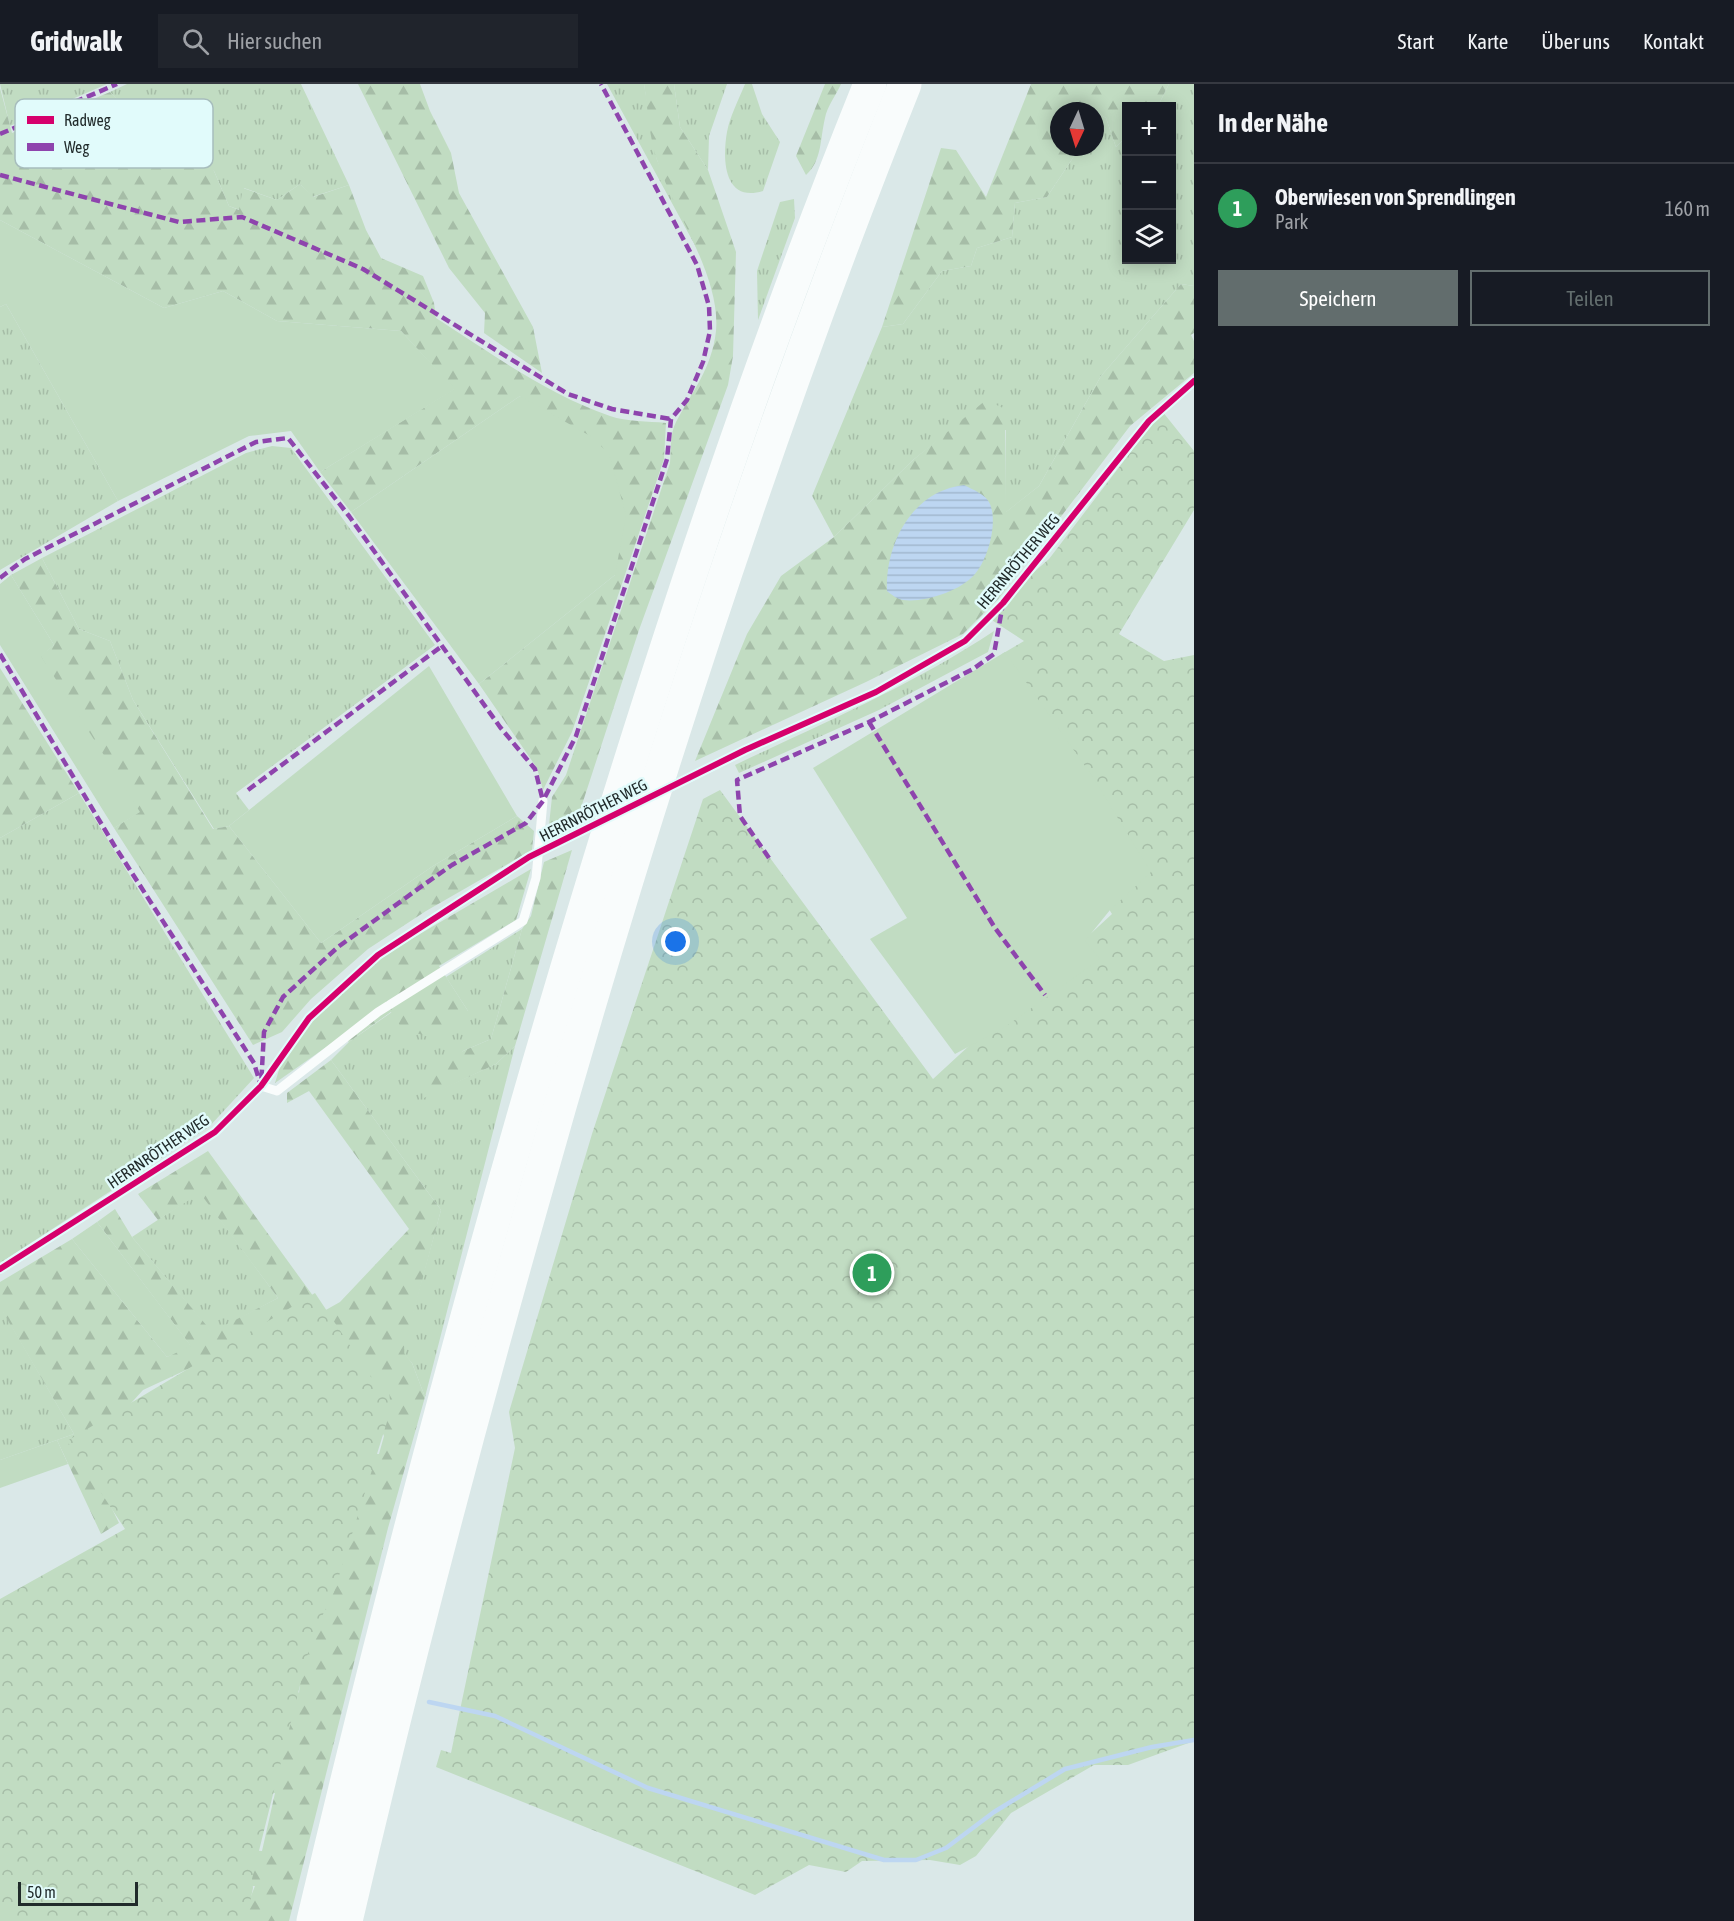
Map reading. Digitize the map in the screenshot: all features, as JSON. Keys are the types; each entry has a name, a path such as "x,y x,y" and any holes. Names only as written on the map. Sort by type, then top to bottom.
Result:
{"highway":[{"path":"313,1921 421,1486 548,1028 699,543 826,191 870,84"},
{"path":"346,1921 378,1785 452,1497 573,1057 672,732 766,451 859,197 904,84"}],"lane":[{"name":"HERRNRÖTHER WEG","path":"0,1269 215,1132 261,1086 309,1018 378,955 529,857 745,750 876,692 965,640 1004,603 1149,421 1194,381"},
{"path":"261,1086 277,1091 378,1012 523,921 536,878 543,801"}],"green space":[{"path":"0,84 107,84 72,99 15,99 15,124 10,126"},
{"path":"127,84 301,84 349,185 312,197 300,184 277,200 244,188 240,210 229,206 214,171 210,168 213,168 213,99 117,99 110,92"},
{"path":"358,84 420,84 430,111 451,153 459,193 533,327 542,373 484,333 485,313 449,268"},
{"path":"607,84 644,84 657,160 697,249"},
{"path":"644,84 674,84 680,127 708,170 736,252 733,356 728,385 639,630 576,823 548,834 552,797 566,775 670,463 674,426 706,368 716,331 716,310 704,266 664,180 654,151"},
{"path":"674,84 727,84 709,136 708,170 680,127"},
{"path":"745,84 752,84 762,114 780,142 763,191 750,193 740,191 733,185 728,176 725,155 728,126"},
{"path":"825,84 841,84 826,114 818,156 806,175 796,156"},
{"path":"1031,84 1169,84 1160,102 1122,102 1122,141 1116,147 1104,117 1104,102 1050,102 1050,156 1074,156 1047,197 1015,203 1012,237 977,248 971,266 942,271 903,324 882,327 941,148 956,150 986,197"},
{"path":"1169,84 1194,84 1194,286 1181,284 1101,376 1039,486 1005,513 1006,430 937,441 913,460 834,537 812,496 882,327 903,324 942,271 971,266 977,248 1012,237 1015,203 1047,197 1074,156 1104,156 1104,117 1116,147 1122,141 1122,264 1176,264 1176,102 1160,102"},
{"path":"0,88 12,133 15,132 15,168 212,168 229,206 239,210 243,188 277,200 300,184 313,197 349,185 366,230 381,258 423,276 434,303 436,318 542,385 587,407 623,419 666,423 664,459 572,732 543,790 537,768 479,684 615,575 520,396 351,512 320,472 454,389 401,331 277,321 223,291 164,308 0,220"},
{"path":"110,92 117,99 93,99"},
{"path":"794,199 795,218 758,320 757,271 780,202"},
{"path":"0,220 164,308 223,291 277,321 401,331 455,389 320,472 291,431 249,436 118,501 6,304 0,307"},
{"path":"1181,284 1194,286 1194,333 1191,335 1194,341 1194,373 1130,426 999,598 963,634 866,682 695,761 747,634 781,576 834,537 913,460 986,400 1005,409 1006,512 1039,486 1101,376"},
{"path":"6,304 118,501 0,570 0,307"},
{"path":"520,396 592,437 609,454 626,515 615,575 479,684 351,512"},
{"path":"1162,411 1194,451 1194,510 1119,634 1164,661 1194,655 1194,1741 1128,1765 1094,1765 1011,1813 976,1856 960,1865 930,1860 862,1861 846,1872 809,1865 755,1895 436,1767 441,1750 451,1753 515,1448 509,1412 592,1134 703,799 720,790 933,1079 1112,914 1059,830 1100,798 1002,654 1024,641 984,615 1049,559"},
{"path":"272,446 291,448 435,645 236,793 249,810 229,826 214,829 133,700 110,641 79,629 42,558 246,453"},
{"path":"42,558 79,629 110,641 133,700 213,829 229,826 321,943 433,866 517,816 534,831 532,850 426,911 368,949 311,999 282,1032 253,1045 114,828 139,812 40,656 54,645 11,575"},
{"path":"11,575 54,645 41,656 140,812 114,828 0,645 0,584"},
{"path":"994,631 988,652 879,710 739,773 735,765 900,686"},
{"path":"1005,652 1092,776 1151,872 1110,910 1085,941 1100,959 1005,1027 955,1054 870,939 907,918 813,768"},
{"path":"429,666 517,816 433,866 321,943 229,826"},
{"path":"0,668 79,793 0,838"},
{"path":"79,793 254,1078 209,1127 0,1263 0,838"},
{"path":"572,850 515,1046 496,1064 424,1098 423,1079 463,1051 491,1039 522,929 531,916 544,862"},
{"path":"531,869 516,920 439,966 468,1011 434,1039 402,1028 391,1012 349,1042 342,1036 275,1083 281,1063 314,1019 384,955"},
{"path":"522,929 491,1039 463,1051 424,1097 496,1064 515,1046 425,1397 412,1363 402,1352 441,1210 331,1060 349,1042 392,1012 468,1011 446,977"},
{"path":"331,1060 441,1210 403,1352 412,1363 425,1397 388,1528 289,1921 241,1921 255,1886 97,1888 107,1841 262,1851 275,1793 216,1802 244,1624 299,1693 318,1518 355,1453 379,1454 384,1436 354,1370 214,1357 143,1390 85,1454 119,1523 101,1534 57,1440 74,1434 3,1312 0,1311 0,1282 72,1239 167,1357 190,1345 97,1222 115,1209 132,1237 212,1332 278,1298 200,1193 158,1220 138,1194 208,1151 324,1311 340,1302 409,1229 309,1091 287,1103 287,1093"},
{"path":"200,1192 278,1298 212,1333 132,1237"},
{"path":"97,1222 191,1346 167,1357 72,1239"},
{"path":"315,1293 371,1377 388,1382 391,1409 334,1592 312,1637 252,1879 253,1888 246,1921 0,1921 0,1599 125,1529 67,1441"},
{"path":"0,1311 3,1311 74,1434 0,1460"},
{"path":"57,1440 68,1464 0,1488 0,1460"}],"water":[{"path":"964,485 986,498 992,512 992,531 988,550 980,567 961,586 942,595 921,600 903,600 895,597 887,591 888,573 891,555 905,523 930,497 946,489"}],"waterway":[{"path":"429,1702 495,1716 648,1788 884,1860 916,1860 946,1848 994,1812 1065,1769 1152,1747 1194,1740"}],"marked path":[{"path":"82,99 117,84"},
{"path":"0,654 114,845 254,1063 261,1086 264,1032 283,997 338,947 422,886 452,865 526,823 543,801 576,736 667,459 671,419 687,400 703,362 710,331 709,306 697,265 601,84"},
{"path":"0,134 15,128"},
{"path":"0,175 179,222 242,217 363,269 568,394 612,409 671,419"},
{"path":"0,578 25,559 256,442 288,438 349,516 500,727 535,769 543,801"},
{"path":"769,858 740,816 737,780 869,722 973,669 994,654 1003,603"},
{"path":"248,790 442,646"},
{"path":"869,722 995,928 1045,995"}],"cycle path":[{"path":"0,1269 215,1132 261,1086 309,1018 378,955 529,857 745,750 876,692 965,641 1003,603 1149,421 1194,381"}],"place":[{"name":"Oberwiesen von Sprendlingen","path":"872,1273"}]}
